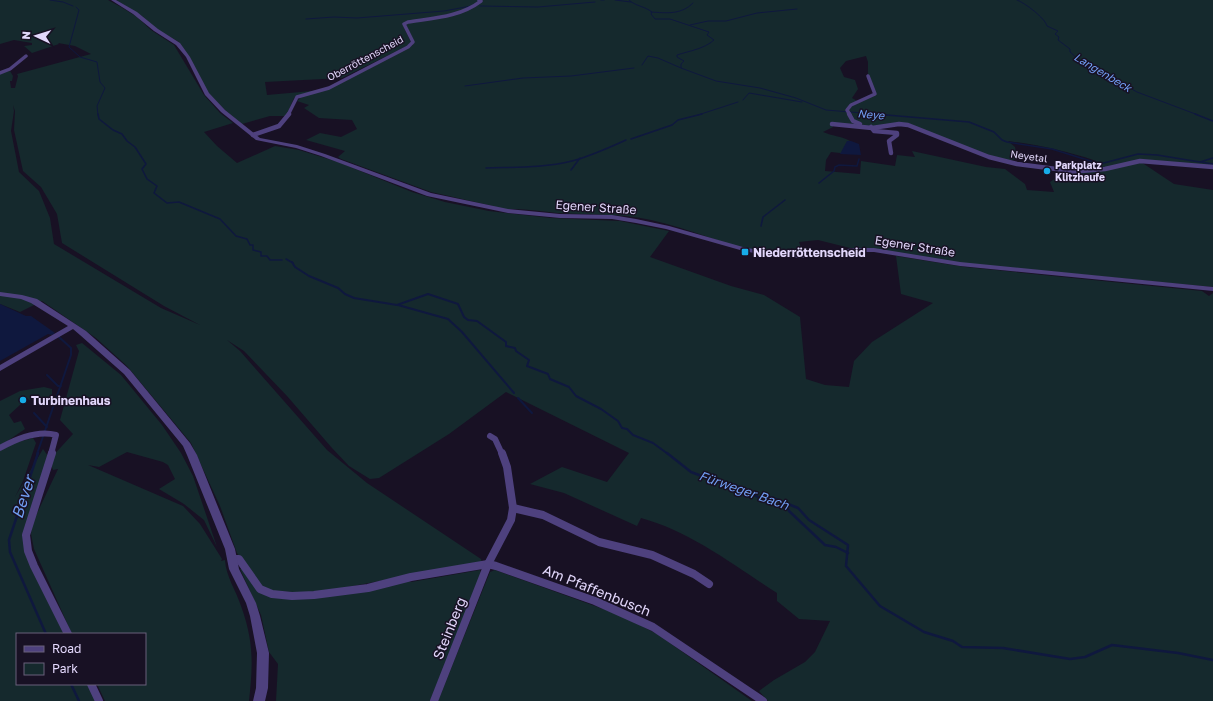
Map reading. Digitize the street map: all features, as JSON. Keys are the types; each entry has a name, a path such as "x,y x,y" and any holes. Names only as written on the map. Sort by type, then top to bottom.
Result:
{"street":[{"name":"Egener Straße","path":"113,0 135,13 156,30 178,44 188,57 207,94 223,111 261,140 297,147 323,155 412,189 443,198 508,211 612,217 636,220 763,254 795,256 856,250 874,250 960,264 1213,289"},
{"name":"Oberröttenscheid","path":"253,135 279,127 291,110 297,97 329,88 408,47 413,42 404,24 460,13 474,8 480,1"},
{"path":"0,72 10,69 26,56"},
{"name":"Neyetal","path":"868,76 875,94 848,107 848,113 853,121 872,128 874,131 897,133 897,135 889,141 891,153"},
{"name":"Neyetal","path":"832,124 872,128 899,124 908,125 989,157 1017,164 1064,170 1069,172 1105,168 1140,161 1213,167"},
{"path":"0,294 22,297 34,301 73,326 127,372 187,445 216,513 234,569 250,603 259,630 263,653 262,688 259,701"},
{"path":"0,368 73,326"},
{"path":"0,448 15,440 38,435 55,434 57,439 26,535 28,551 34,566 68,633"},
{"path":"490,436 495,439 499,446 507,467 513,508 543,515 599,542 652,555 694,574 709,584"},
{"name":"Steinberg","path":"434,701 488,564 511,520 513,508"},
{"path":"232,559 239,559 260,589 272,594 292,596 314,595 368,588 411,577 488,564"},
{"name":"Am Pfaffenbusch","path":"488,564 595,601 653,627 763,701"},
{"path":"91,685 99,701"}],"green space":[{"path":"0,0 108,0 137,17 151,30 174,45 204,95 220,113 233,123 204,132 217,146 237,163 275,146 299,150 338,162 412,192 445,202 489,211 551,218 620,221 669,231 650,257 731,286 764,295 800,317 806,379 825,385 849,387 854,361 872,342 933,303 901,294 896,256 965,267 1202,291 1209,296 1213,293 1213,701 768,701 759,691 774,680 805,662 815,652 830,621 799,619 777,601 777,593 712,550 677,531 641,518 637,526 564,493 530,484 562,467 607,482 629,453 506,392 449,434 379,478 370,479 349,466 287,396 244,351 227,340 240,351 327,450 367,483 481,559 482,562 315,593 271,591 262,587 237,553 220,506 191,443 127,366 96,338 42,301 20,312 0,304 0,73 10,71 13,76 12,81 10,81 11,88 15,88 18,76 17,74 91,54 75,46 58,43 59,44 32,53 24,46 32,45 32,43 14,40 0,44","holes":["13,105 15,111 14,130 23,171 41,187 57,214 62,243 164,306 200,325 161,308 54,244 50,218 39,191 19,172 11,131 14,111"]},
{"path":"116,0 1213,0 1213,167 1141,162 1174,184 1213,190 1213,287 960,263 866,248 850,248 818,240 799,242 804,256 775,256 756,252 681,228 639,218 616,215 557,213 521,209 499,210 493,206 431,192 338,157 345,151 306,140 320,133 341,137 357,129 352,120 319,118 304,108 309,105 297,101 305,94 325,90 413,45 406,24 409,22 453,13 407,22 403,24 411,42 407,46 342,78 265,82 267,95 323,90 303,94 294,98 286,116 270,116 242,124 208,93 179,42 158,30 142,16","holes":["866,56 868,62 868,76 875,94 859,102 852,98 858,89 855,80 844,77 840,68 846,61","832,124 872,128 908,125 1002,161 1017,159 1015,147 1008,141 1030,144 1063,151 1096,161 1096,169 1059,176 1050,182 1054,192 1027,190 1025,184 1005,169 986,167 912,151 915,157 897,155 895,166 861,161 860,174 825,171 826,160 831,152 849,154 850,141 823,132 833,127"]},
{"path":"82,343 121,375 162,425 181,453 193,476 217,547 204,520 184,504 159,489 175,479 168,465 163,462 127,452 99,467 88,465 183,506 200,524 222,559 221,561 225,560 227,572 245,619 250,642 252,664 249,701 105,701 97,685 146,685 146,633 72,633 34,549 31,534 32,524 58,469 53,470 50,461 28,525 28,551 68,633 16,633 16,685 91,685 99,701 0,701 0,450 7,445 33,438 36,443 23,481 15,497 43,449 50,459 73,434 60,420 79,351 76,345"},
{"path":"44,387 52,389 52,396 39,402 33,399 29,400 26,397 18,400 21,404 9,415 14,423 21,421 25,429 0,446 0,401 20,391"},
{"path":"240,569 242,569 257,590 282,599 408,581 411,582 480,570 481,574 430,701 276,701 278,664 269,652 261,615"},
{"path":"495,570 620,615 657,634 752,701 438,701 490,572"}],"water":[{"path":"847,141 859,144 861,155 840,154"},
{"path":"0,304 26,316 31,316 55,333 52,335 48,334 0,361"}],"waterway":[{"name":"Fürweger Bach","path":"50,0 63,2 73,6"},
{"path":"615,0 631,2"},
{"name":"Neye","path":"629,0 634,4 646,8 652,12"},
{"name":"Langenbeck","path":"1017,0 1034,11 1043,19 1047,26 1058,31 1055,34 1059,37 1058,40 1070,49 1070,52 1078,59 1137,92 1198,115"},
{"path":"480,6 538,7 595,2"},
{"path":"652,12 668,13 684,10 693,3"},
{"path":"306,19 334,17 357,18 444,11 471,6"},
{"name":"Fürweger Bach","path":"76,7 79,10 69,47 80,57 97,62 100,82 105,88 97,106 98,115"},
{"path":"690,25 708,21 726,21 757,13 797,9"},
{"name":"Neye","path":"652,12 651,14 655,19 670,19 709,32 707,35 714,40 701,48 677,55 677,57 684,61 681,64 681,68"},
{"path":"642,65 648,56 658,58 681,68"},
{"path":"465,86 523,78 571,76 634,68"},
{"name":"Neye","path":"681,68 716,81 760,88 796,98 826,110 880,114"},
{"path":"743,100 749,93 802,102"},
{"path":"698,115 738,102"},
{"name":"Fürweger Bach","path":"98,114 99,119 113,130 122,134 127,141 135,147 146,164 142,169 147,179 157,186 154,193 167,203 179,202 220,219 236,236 247,239 250,245 253,245 253,250 261,252 261,256 267,256 270,260 282,260"},
{"path":"698,115 702,114"},
{"name":"Neye","path":"875,114 880,114"},
{"name":"Neye","path":"880,114 887,115"},
{"name":"Neye","path":"880,114 969,122 994,132 1002,140 1007,142 1052,149 1100,164 1138,154 1157,155 1200,162 1213,158"},
{"name":"Langenbeck","path":"1195,114 1213,121"},
{"path":"631,139 672,125 678,120 698,115"},
{"path":"579,159 626,140"},
{"path":"486,168 551,165 579,159"},
{"path":"571,170 579,159"},
{"path":"819,183 834,171 835,167 839,165 857,166 859,159"},
{"name":"Neye","path":"1201,162 1213,164"},
{"path":"761,226 763,217 785,200"},
{"name":"Fürweger Bach","path":"286,259 292,263"},
{"name":"Fürweger Bach","path":"292,263 295,267 309,276 338,288 345,294 354,298 397,305 428,294 458,304 464,317 468,320 477,321 506,342 506,346 515,348 516,351 529,360 527,366 548,374 550,379 569,387 576,396 601,409 618,421 622,428 627,429 633,435 653,443 668,454"},
{"path":"398,305 448,319 462,332 514,393"},
{"name":"Bever","path":"59,337 71,348 71,355 60,386"},
{"path":"47,375 58,386 60,386"},
{"name":"Bever","path":"46,426 60,386"},
{"path":"518,398 532,413"},
{"name":"Bever","path":"34,413 46,426"},
{"name":"Bever","path":"37,454 46,426"},
{"name":"Bever","path":"38,453 9,540 10,552 46,633"},
{"name":"Fürweger Bach","path":"667,453 691,472 728,486 737,486 758,497 773,498 798,508 809,520 848,545 847,553"},
{"path":"786,504 789,511 825,545 836,547 847,553"},
{"name":"Fürweger Bach","path":"847,553 846,566 880,606 924,632 953,641 962,647 1003,648 1070,659 1085,657 1112,645 1178,653 1213,660"},
{"name":"Bever","path":"71,685 79,701"}],"place":[{"name":"Parkplatz Klitzhaufe","path":"1047,171"},
{"name":"Niederröttenscheid","path":"745,252"},
{"name":"Turbinenhaus","path":"23,400"}]}
